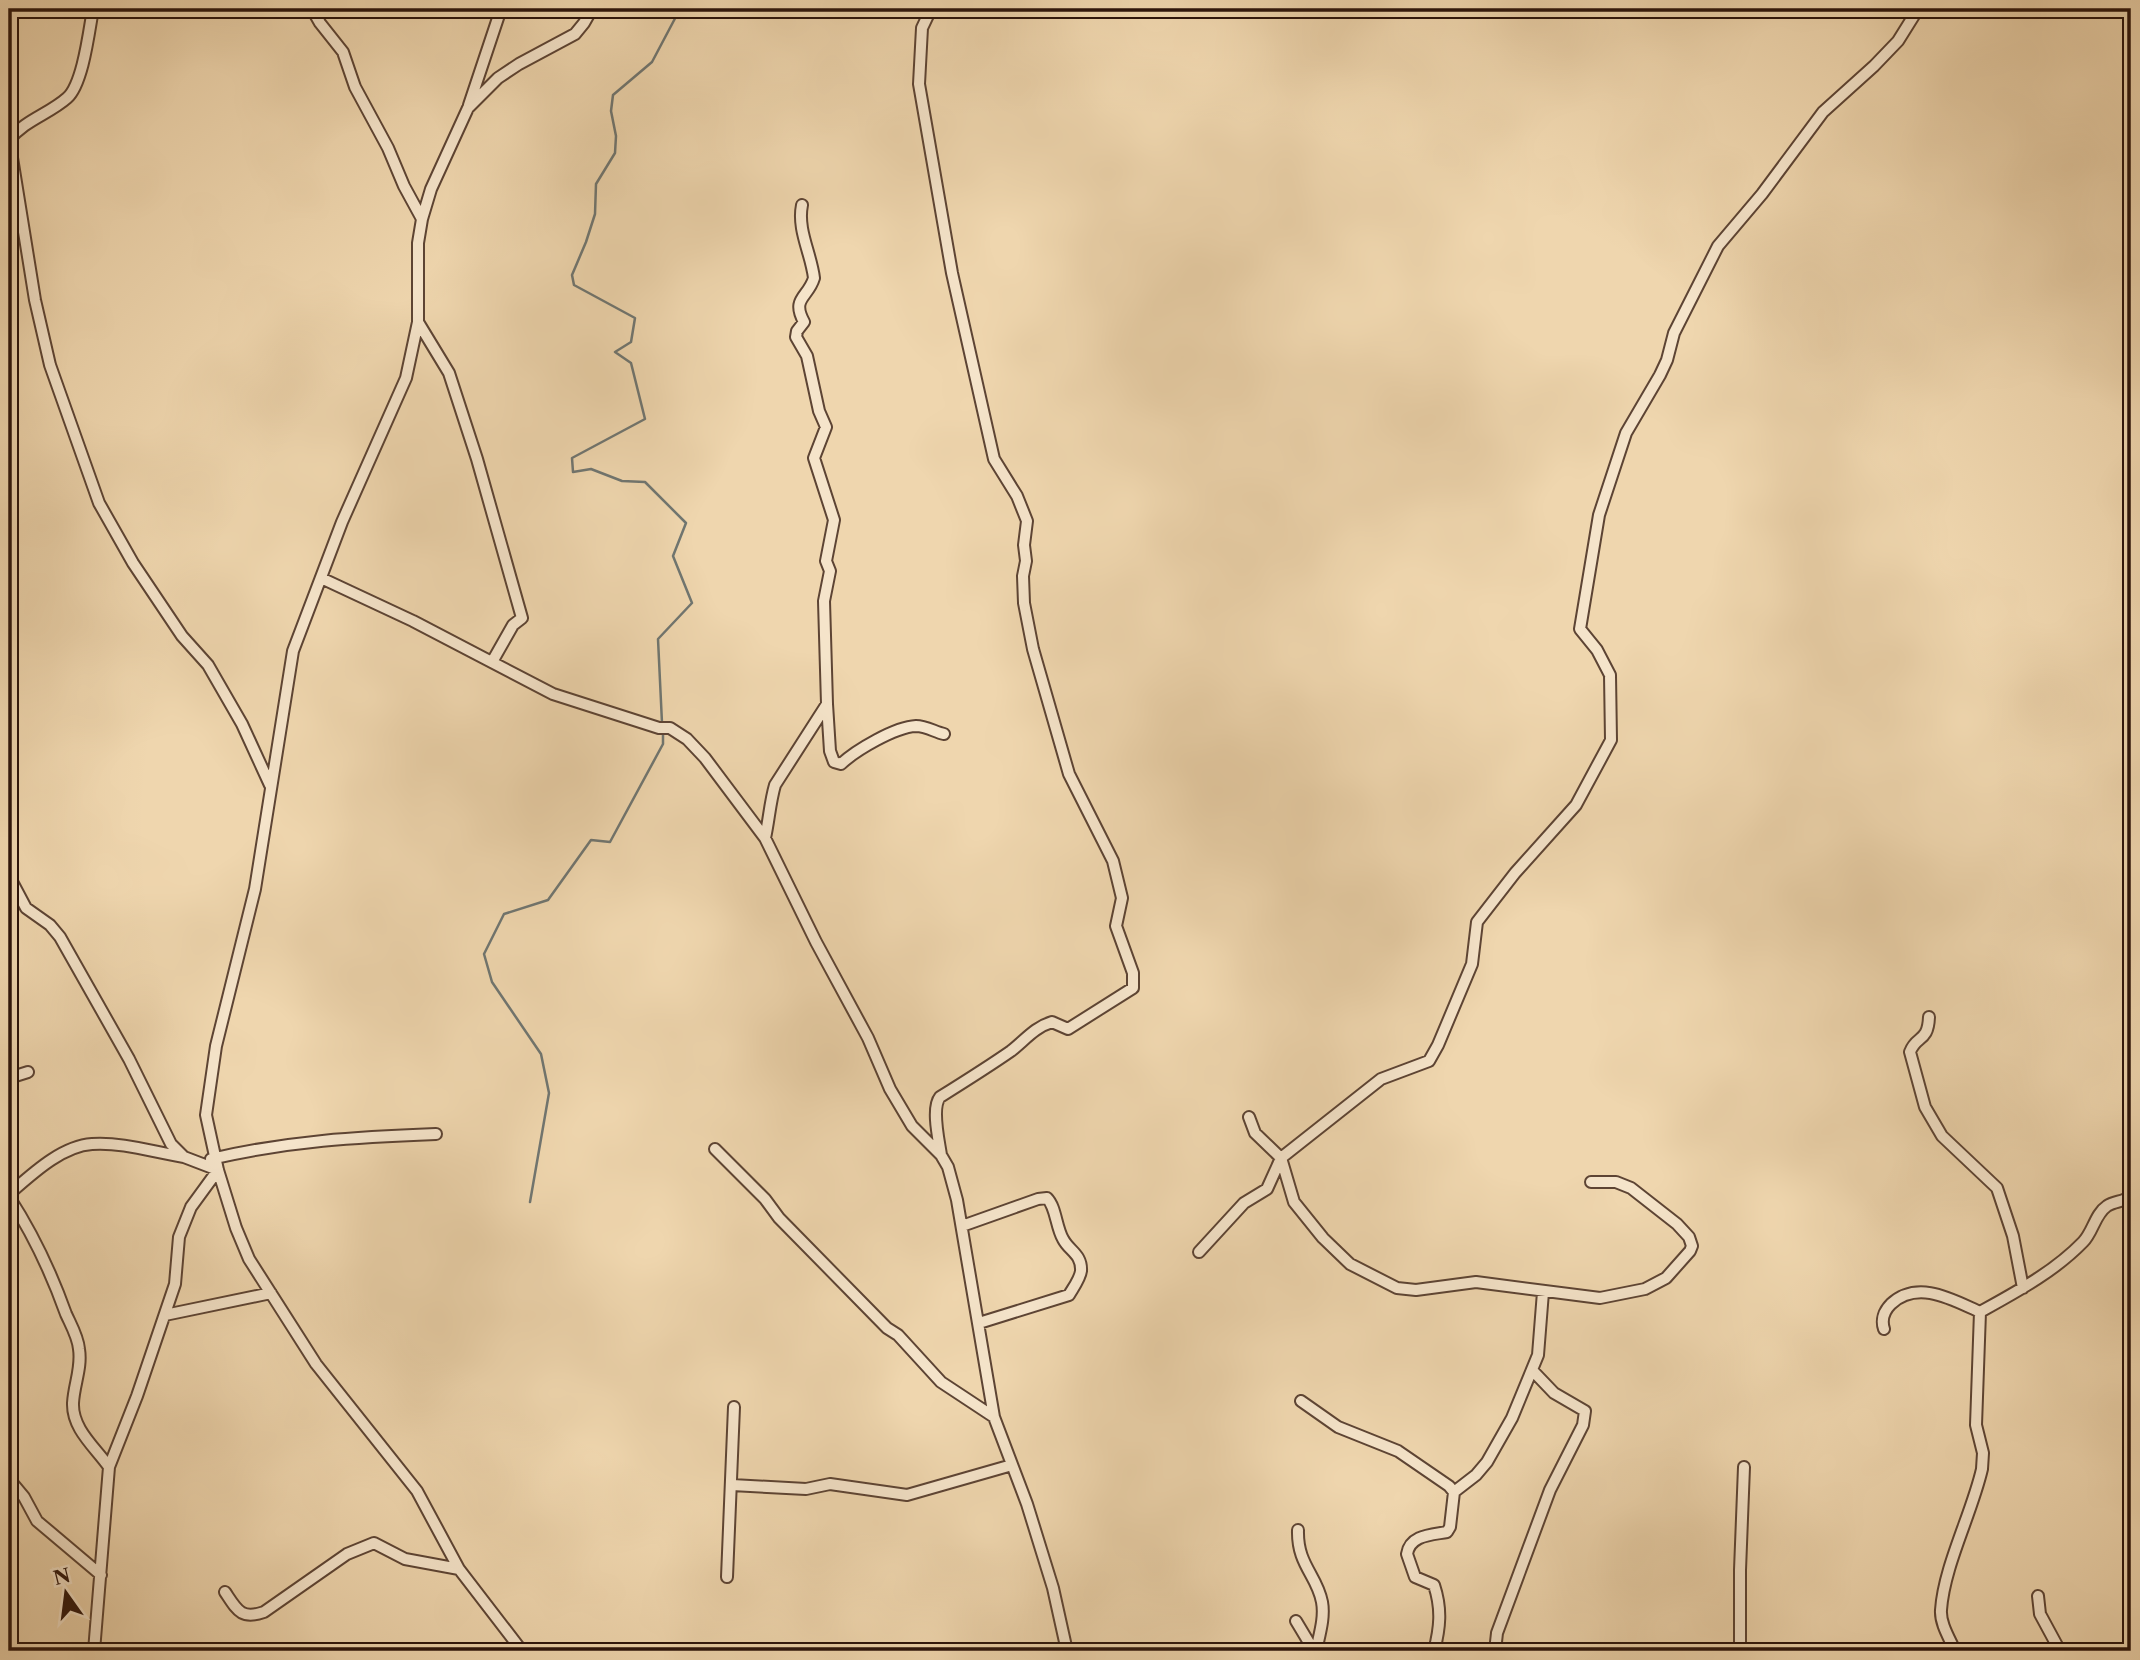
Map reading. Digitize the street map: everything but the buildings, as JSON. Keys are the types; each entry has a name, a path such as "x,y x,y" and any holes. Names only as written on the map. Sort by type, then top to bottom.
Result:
{"street":[{"path":"93,9 77,87 67,98 18,128 9,139 15,209 35,300 50,365 99,503 133,563 161,605 182,636 208,665 242,724 271,786"},
{"path":"312,9 343,52 355,87 422,219"},
{"path":"501,9 468,108 431,190 422,219 418,243 418,322 405,378 342,522 293,651 255,889 216,1046 206,1115 218,1170 249,1259 316,1364 417,1491 459,1569 522,1651"},
{"path":"468,108 498,78 575,34 592,9"},
{"path":"931,9 922,27 919,84 952,273 995,459 1017,496 1027,521 1023,589 1033,649 1069,774 1114,861 1122,898 1116,926 1133,973 1133,988 1068,1029 1052,1022 1041,1025 1018,1045 936,1102 941,1155 951,1178 962,1226 994,1417 1027,1504 1053,1588 1066,1651"},
{"path":"1199,1252 1244,1203 1267,1189 1281,1158 1381,1079 1429,1061 1472,964 1477,922 1515,873 1576,805 1611,740 1610,675 1597,650 1580,629 1599,515 1626,433 1660,375 1674,333 1718,246 1762,194 1824,112 1898,40 1918,9"},
{"path":"802,205 802,228 814,278 799,303 804,322 796,337 807,356 819,411 826,427 814,458 834,520 826,561 830,571 824,601 830,751 834,762 841,764 869,744 913,726 944,734"},
{"path":"418,322 449,373 477,459 522,618 513,625 492,662"},
{"path":"320,578 553,694 665,728 687,739 705,758 765,838 816,942 868,1038 890,1089 912,1126 941,1155"},
{"path":"765,838 775,785 827,704"},
{"path":"9,876 26,908 60,937 123,1048 171,1144 184,1157"},
{"path":"1929,1017 1928,1030 1923,1038 1911,1046 1910,1052 1925,1107 1942,1136 1997,1188 2014,1236 2023,1288"},
{"path":"9,1078 28,1072"},
{"path":"1249,1117 1255,1133 1281,1158 1294,1202 1324,1238 1350,1265 1397,1288 1416,1290 1476,1282 1600,1297 1645,1289 1665,1278 1690,1251 1692,1246 1689,1237 1631,1188 1616,1182 1591,1182"},
{"path":"198,1162 239,1152 317,1140 436,1134"},
{"path":"109,1467 77,1425 73,1404 79,1371 79,1347 46,1261 9,1195 62,1154 91,1144 132,1146 184,1157 218,1170"},
{"path":"715,1149 765,1199 779,1218 887,1328 898,1335 941,1382 994,1417"},
{"path":"93,1651 109,1467 175,1284 179,1237 191,1207 218,1170"},
{"path":"1980,1312 2023,1288 2068,1256 2086,1239 2096,1219 2107,1206 2123,1202 2131,1196"},
{"path":"962,1226 1047,1198 1052,1203 1055,1222 1064,1242 1077,1254 1081,1271 1069,1295 979,1324"},
{"path":"1434,1651 1439,1629 1438,1596 1434,1585 1415,1577 1406,1554 1412,1542 1421,1537 1447,1532 1454,1492 1476,1475 1487,1462 1512,1418 1538,1354 1543,1292"},
{"path":"1884,1329 1882,1322 1886,1308 1896,1299 1916,1292 1939,1294 1980,1312"},
{"path":"165,1315 271,1293"},
{"path":"1955,1651 1945,1630 1941,1612 1946,1584 1982,1469 1983,1453 1976,1425 1980,1312"},
{"path":"1495,1651 1497,1633 1550,1490 1586,1415 1585,1411 1554,1394 1532,1370"},
{"path":"1301,1401 1338,1427 1398,1451 1454,1492"},
{"path":"727,1577 734,1407"},
{"path":"732,1485 806,1489 830,1484 907,1495 1012,1465"},
{"path":"1740,1651 1744,1467"},
{"path":"9,1479 24,1497 37,1521 101,1575"},
{"path":"1298,1530 1297,1544 1301,1558 1322,1601 1322,1617 1315,1651"},
{"path":"225,1592 242,1613 247,1616 256,1615 347,1554 374,1543 405,1559 459,1569"},
{"path":"2038,1596 2040,1614 2060,1651"},
{"path":"1296,1621 1315,1651"},
{"path":"2122,1651 2131,1646"}],"waterway":[{"path":"662,723 658,639 692,603 673,556 686,523 645,482 622,481 591,469 573,472 572,458 645,419 631,363 615,352 631,342 635,318 574,285 572,275 595,214 596,184 615,153 616,136 611,111 613,95 652,62 680,9"},
{"path":"530,1202 549,1093 541,1054 492,982 484,954 504,914 548,900 591,840 610,842 663,744 663,730"}]}
